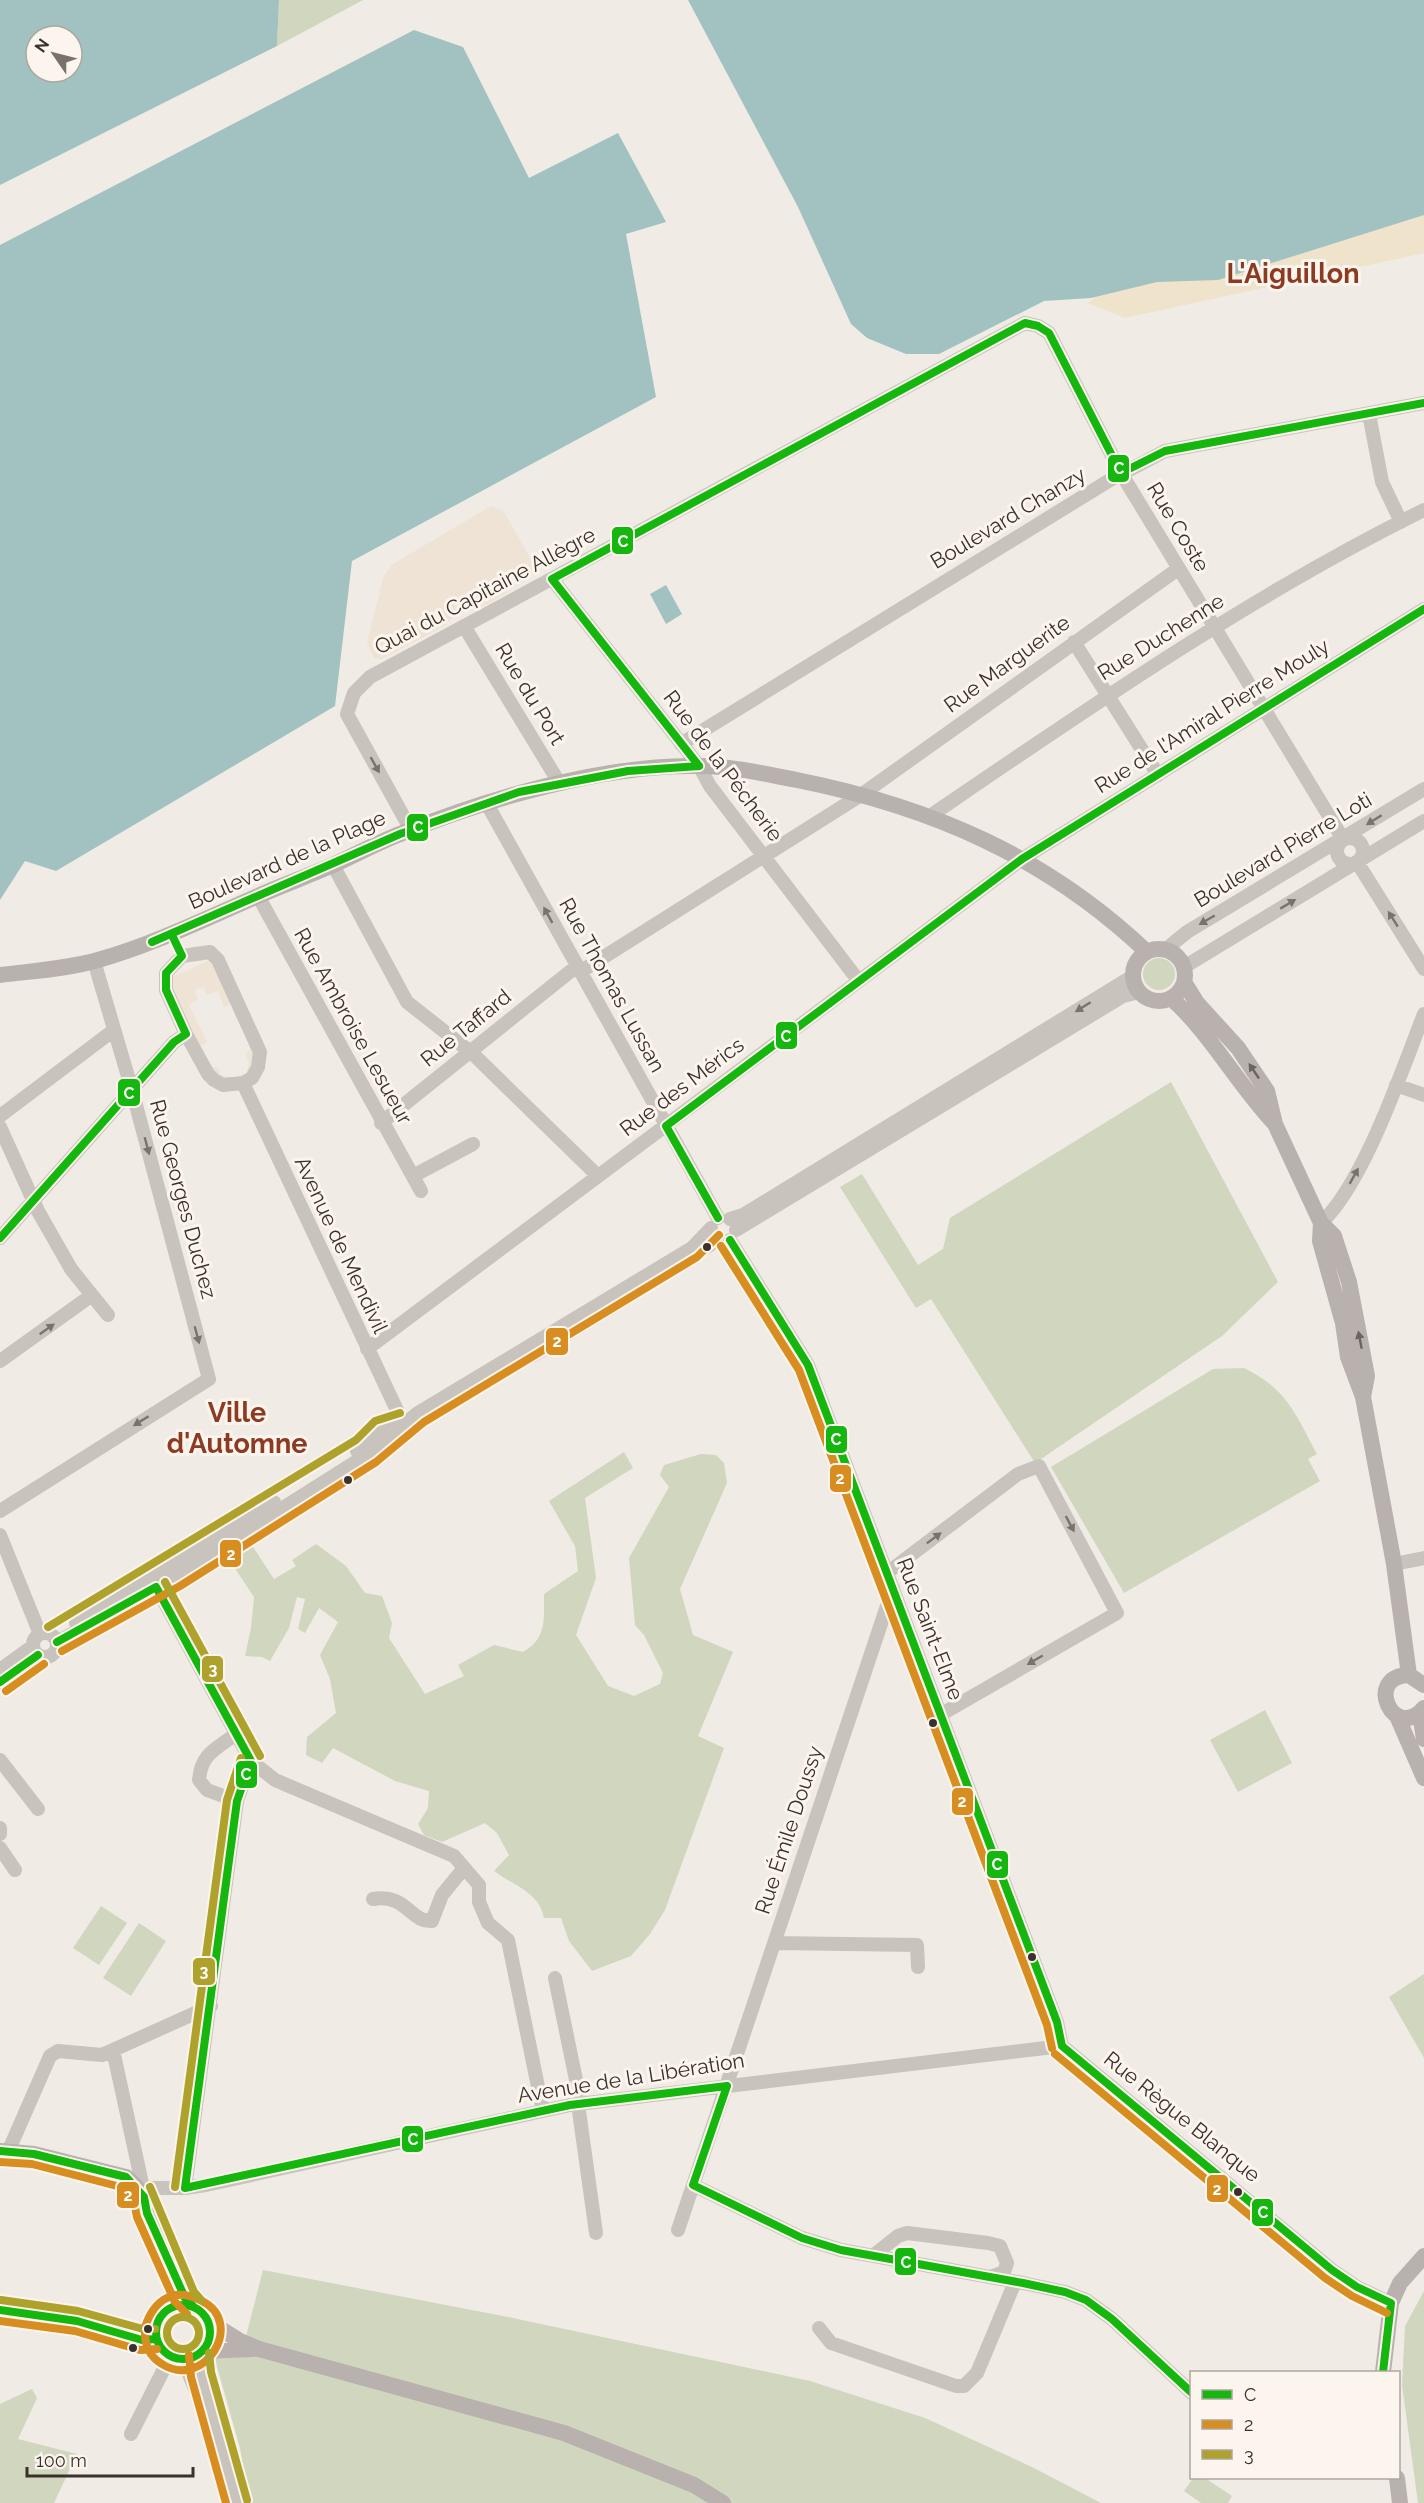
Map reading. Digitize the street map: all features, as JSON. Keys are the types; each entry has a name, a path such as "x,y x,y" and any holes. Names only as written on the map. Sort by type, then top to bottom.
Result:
{"main road":[{"name":"Boulevard de la Plage","path":"0,975 94,961 171,935 411,830 519,792 628,771 699,766 771,775 861,795 930,816 1022,859 1085,899 1147,952"},
{"path":"1184,974 1182,988 1171,998 1152,1000 1140,992 1133,976 1136,962 1147,952 1165,950 1180,959 1197,1003 1238,1048 1267,1091 1275,1124 1321,1222 1320,1241 1343,1323 1348,1357 1363,1397 1394,1564 1409,1675"},
{"path":"1171,998 1187,1012 1225,1059 1253,1101 1275,1124"},
{"path":"1424,1685 1409,1675 1397,1677 1385,1692 1387,1706 1397,1716 1424,1778"},
{"path":"1397,1716 1409,1718 1422,1711 1424,1739"},
{"path":"4,2152 34,2154 126,2177 142,2189 147,2202 147,2213"},
{"path":"4,2152 32,2165 127,2189 147,2213 184,2298 208,2321 240,2341 260,2349 564,2433 694,2485 723,2503"},
{"path":"1383,2371 1391,2303 1400,2283 1424,2256"},
{"path":"168,2260 171,2288 166,2310 157,2323 156,2339 159,2346 189,2356 260,2349"},
{"path":"166,2310 180,2305 194,2307"},
{"path":"189,2356 210,2337 208,2321"},
{"path":"1396,2479 1400,2503"}],"street":[{"name":"Rue Coste","path":"880,401 1025,323 1038,326 1049,333 1121,473 1343,839"},
{"name":"Quai du Capitaine Allègre","path":"411,830 347,714 354,693 370,677 880,401"},
{"name":"Boulevard Chanzy","path":"681,744 1121,473 1165,451 1424,403"},
{"path":"1369,414 1382,482 1401,522"},
{"name":"Rue Duchenne","path":"930,816 1107,695 1215,628 1424,510"},
{"name":"Rue Marguerite","path":"764,857 861,795 1178,568"},
{"name":"Rue de la Pécherie","path":"552,579 699,766 710,786 858,980"},
{"name":"Rue de l'Amiral Pierre Mouly","path":"1022,859 1424,609"},
{"name":"Rue du Port","path":"464,626 560,784"},
{"path":"1074,642 1158,775"},
{"name":"Boulevard Pierre Loti","path":"1165,950 1186,932 1424,789"},
{"name":"Rue Thomas Lussan","path":"487,804 724,1229"},
{"path":"1184,974 1424,821"},
{"path":"1343,839 1356,838 1362,844 1364,852 1357,862"},
{"name":"Rue Taffard","path":"381,1123 579,969 764,857"},
{"name":"Rue des Mérics","path":"367,1349 1022,859"},
{"path":"1357,862 1424,969"},
{"path":"333,865 407,1002 470,1052 598,1176"},
{"name":"Rue Ambroise Lesueur","path":"258,896 381,1123 421,1191"},
{"path":"171,935 182,956"},
{"path":"210,952 218,960 260,1052 258,1067 252,1078 243,1083 233,1086 214,1080 208,1074 186,1034 166,990 166,973 182,956 210,952"},
{"name":"Rue Georges Duchez","path":"0,1511 209,1379 132,1090 94,961"},
{"path":"724,1229 742,1215 1133,976"},
{"path":"50,1637 362,1448 381,1430 432,1417 724,1229 1123,996 1140,992"},
{"path":"1321,1222 1335,1209 1359,1168 1396,1085 1424,1014"},
{"path":"0,1116 114,1030"},
{"path":"0,1238 174,1042 186,1034"},
{"name":"Avenue de Mendivil","path":"243,1083 403,1423"},
{"path":"1396,1085 1424,1095"},
{"path":"0,1127 32,1201 71,1269 108,1316"},
{"path":"413,1176 473,1144"},
{"name":"Rue Saint-Elme","path":"724,1229 808,1365 1057,2022 1062,2046"},
{"path":"0,1361 92,1295"},
{"path":"35,1651 34,1639 50,1637 156,1587 370,1453 403,1423"},
{"path":"887,1573 1018,1473 1039,1466 1117,1613 940,1715"},
{"path":"0,1535 57,1650 52,1656 45,1658 35,1651"},
{"path":"1394,1564 1424,1558"},
{"path":"156,1587 251,1761 275,1780 448,1852 479,1885 479,1902 488,1923 508,1940 543,2111"},
{"name":"Rue Émile Doussy","path":"678,2230 893,1588"},
{"path":"0,1670 35,1651"},
{"path":"0,1682 35,1651"},
{"path":"236,1734 206,1756 200,1764 199,1780 207,1790 237,1801"},
{"path":"0,1760 38,1809"},
{"path":"185,2188 237,1801 251,1761"},
{"path":"0,1828 0,1834"},
{"path":"0,1848 15,1870"},
{"path":"373,1899 385,1897 395,1899 422,1919 432,1921 442,1895 464,1868"},
{"path":"774,1942 917,1945 918,1968"},
{"path":"555,1978 580,2104 596,2233"},
{"path":"4,2152 50,2056 58,2051 102,2055 211,2006"},
{"name":"Avenue de la Libération","path":"142,2189 185,2188 580,2104 1062,2046"},
{"name":"Rue Règue Blanque","path":"1062,2046 1332,2270 1357,2287 1391,2303"},
{"path":"113,2050 142,2189"},
{"path":"693,2185 802,2238 841,2250 1065,2292 1101,2309 1190,2392"},
{"path":"874,2255 898,2235 907,2233 988,2243 1000,2246 1006,2254 1007,2263 1004,2272 989,2277"},
{"path":"819,2328 831,2343 956,2386 964,2386 971,2382 977,2373 1015,2282"},
{"path":"0,2310 77,2321 142,2340 156,2339"},
{"path":"131,2434 189,2356"},
{"path":"189,2356 192,2376 228,2503"},
{"path":"189,2356 201,2374 237,2503"}],"green space":[{"path":"279,0 363,0 277,46"},
{"path":"1159,958 1170,963 1175,974 1170,985 1159,990 1148,985 1143,974 1148,963"},
{"path":"1171,1082 1278,1282 1222,1336 1035,1463 931,1299 916,1308 840,1187 862,1174 918,1265 943,1249 950,1218"},
{"path":"1244,1368 1270,1385 1296,1414 1317,1454 1308,1459 1320,1481 1124,1593 1051,1467 1213,1369"},
{"path":"624,1452 633,1468 585,1498 596,1578 576,1635 608,1686 634,1696 660,1684 663,1673 644,1635 635,1625 629,1558 669,1487 660,1475 664,1465 701,1454 716,1455 724,1463 727,1483 680,1589 693,1635 733,1652 698,1736 724,1748 665,1910 650,1934 631,1956 592,1971 569,1941 561,1918 544,1918 537,1902 525,1890 494,1871 509,1855 497,1833 485,1823 442,1842 424,1835 418,1824 428,1808 429,1791 395,1781 333,1748 322,1763 306,1755 307,1737 336,1713 330,1679 320,1655 338,1622 319,1608 305,1633 298,1629 305,1599 297,1597 289,1628 270,1661 262,1657 245,1656 254,1597 230,1561 253,1547 274,1579 296,1566 292,1560 316,1544 346,1566 365,1593 382,1596 392,1623 389,1638 425,1694 464,1676 458,1665 494,1645 523,1652 536,1641 542,1627 544,1594 578,1571 575,1546 549,1501"},
{"path":"1265,1710 1292,1763 1238,1792 1210,1740"},
{"path":"101,1906 127,1923 99,1965 73,1948"},
{"path":"139,1923 166,1941 131,1996 103,1978"},
{"path":"1424,1974 1424,2058 1389,1997"},
{"path":"263,2270 498,2315 810,2381 925,2418 1032,2467 1101,2503 249,2503 240,2448 214,2356 241,2356"},
{"path":"1424,2291 1424,2503 1418,2503 1402,2385 1405,2326"},
{"path":"32,2389 37,2398 18,2439 77,2454 54,2503 0,2503 0,2404"},
{"path":"1192,2479 1206,2479 1232,2496 1228,2503 1201,2503 1184,2491"}],"sand":[{"path":"1424,172 1424,253 1125,318 1088,303 1124,273"}],"shaded area":[{"path":"491,506 504,512 533,563 534,571 530,578 488,604 473,608 451,619 444,626 382,659 374,658 367,643 384,576 393,564"},
{"path":"207,961 214,965 251,1042 254,1059 247,1076 237,1081 216,1076 207,1066 171,984 173,977","holes":["203,987 207,995 218,991 224,1007 231,1004 248,1039 250,1049 246,1054 249,1064 246,1075 235,1080 220,1074 218,1067 212,1067 199,1047 207,1042 189,1005 198,999 195,990"]}],"water":[{"path":"0,0 279,0 277,46 0,185"},
{"path":"688,0 1424,0 1424,215 1218,280 1157,282 1091,298 1044,301 939,354 906,354 867,338 851,324 798,207"},
{"path":"414,30 463,47 529,178 618,133 666,222 626,234 656,397 352,561 335,706 56,871 25,861 0,900 0,245"},
{"path":"666,585 682,614 666,624 650,594"}],"transit line":[{"name":"C","path":"699,766 552,579 1025,323 1038,326 1049,333 1121,473 1165,451 1424,403"},
{"name":"C","path":"718,1218 666,1126 1022,859 1424,609"},
{"name":"C","path":"152,942 400,834 519,792 628,771 699,766"},
{"name":"C","path":"0,1238 174,1042 186,1034 166,990 166,973 182,956 172,935"},
{"name":"2","path":"62,1651 180,1586 376,1462 424,1422 697,1257 719,1235"},
{"name":"C","path":"730,1240 808,1365 1057,2022 1062,2046 1332,2270 1357,2287 1391,2303 1383,2371"},
{"name":"2","path":"721,1246 799,1370 1047,2025 1052,2048"},
{"name":"3","path":"48,1627 356,1440 375,1421 400,1413"},
{"name":"3","path":"165,1582 260,1756"},
{"name":"C","path":"57,1642 156,1587 251,1761 237,1801 185,2188 570,2105 727,2086 693,2185 802,2238 841,2250 1023,2283 1065,2292 1086,2300 1112,2319 1190,2391"},
{"name":"C","path":"0,1682 38,1655"},
{"name":"2","path":"6,1691 44,1664"},
{"name":"3","path":"175,2187 227,1800 241,1758"},
{"name":"2","path":"1055,2054 1325,2278 1352,2296 1387,2313"},
{"name":"C","path":"0,2151 34,2154 126,2177 144,2197 147,2213 185,2298 194,2307"},
{"name":"2","path":"0,2162 32,2164 121,2187 134,2202 137,2217 175,2302 187,2314"},
{"name":"3","path":"150,2187 194,2292 201,2300"},
{"name":"2","path":"145,2327 154,2309 160,2303 166,2298 183,2295 202,2301 215,2311 220,2324 220,2338 214,2351 205,2362 192,2369 178,2370 154,2358 149,2351 145,2333"},
{"name":"3","path":"1,2300 78,2311 143,2329 155,2329"},
{"name":"C","path":"178,2305 188,2305 198,2309 206,2317 210,2332 206,2347 198,2355 188,2359 178,2359 168,2355 160,2347 156,2337 156,2327 160,2317 168,2309 178,2305"},
{"name":"C","path":"0,2310 77,2321 142,2340 156,2339"},
{"name":"3","path":"183,2317 194,2322 199,2333 194,2344 183,2349 172,2344 167,2333 172,2322 183,2317"},
{"name":"2","path":"0,2321 75,2331 140,2350 157,2349"},
{"name":"3","path":"209,2353 211,2372 247,2500"},
{"name":"2","path":"189,2355 191,2377 226,2503"}],"district":[{"name":"L'Aiguillon","path":"1293,274"},
{"name":"Ville d'Automne","path":"237,1428"}]}
